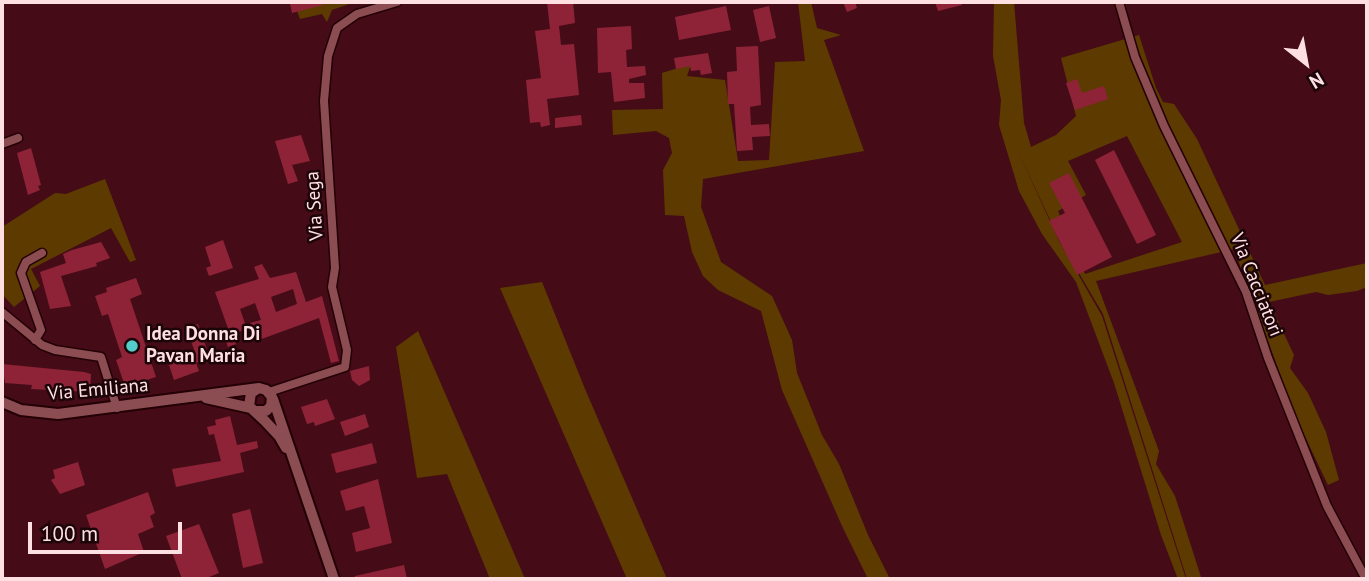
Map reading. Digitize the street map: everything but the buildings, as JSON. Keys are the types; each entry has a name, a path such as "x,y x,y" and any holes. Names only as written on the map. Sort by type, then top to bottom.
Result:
{"main road":[{"name":"Via Emiliana","path":"2,404 21,410 58,414 200,397 267,393"},
{"path":"252,409 266,411 267,393"},
{"path":"267,393 248,398 252,409 279,436 291,456"},
{"path":"267,393 334,579"},
{"name":"Via Emiliana","path":"200,397 252,409"}],"street":[{"name":"Via Sega","path":"267,393 345,367 347,350 332,286 335,268 324,101 328,56 337,28 357,14 397,2"},
{"name":"Via Cacciatori","path":"1119,2 1144,80 1246,292 1268,358 1326,506 1366,579"},
{"path":"2,144 18,138"},
{"path":"35,340 41,330 21,273 26,262 42,253"},
{"path":"2,312 25,334 55,351 101,357 117,408"}],"shaded area":[{"path":"294,2 355,2 332,10 327,22 322,14 300,19"},
{"path":"798,2 811,2 817,28 841,35 824,40 864,151 703,179 701,207 721,262 772,296 792,340 797,373 822,435 839,464 868,535 890,579 868,579 842,526 782,390 761,311 718,290 703,276 692,252 684,216 665,215 663,170 672,153 669,138 656,131 613,135 612,110 663,109 662,73 691,64 687,76 725,80 738,161 769,160 775,62 805,61"},
{"path":"994,2 1014,2 1024,123 1031,147 1056,135 1076,116 1061,58 1139,35 1163,102 1174,104 1197,139 1265,285 1367,263 1367,287 1357,291 1328,295 1316,292 1269,302 1294,355 1290,368 1308,393 1326,432 1339,480 1328,485 1297,420 1234,249 1096,281 1159,451 1156,464 1175,496 1201,577 1198,579 1187,579 1103,314 1059,239 1017,149 1059,241 1102,316 1186,579 1178,579 1161,535 1114,383 1076,282 1042,234 1019,191 999,125 1001,100 993,56","holes":["1127,136 1182,242 1085,274 1058,211 1086,195 1068,161"]},
{"path":"105,179 136,260 130,262 111,228 31,269 40,286 14,307 2,294 2,227 55,193 66,194"},
{"path":"542,282 667,579 627,579 500,288"},
{"path":"418,331 525,579 490,579 447,474 417,478 396,347"}],"place":[{"name":"Idea Donna Di Pavan Maria","path":"132,346"}]}
